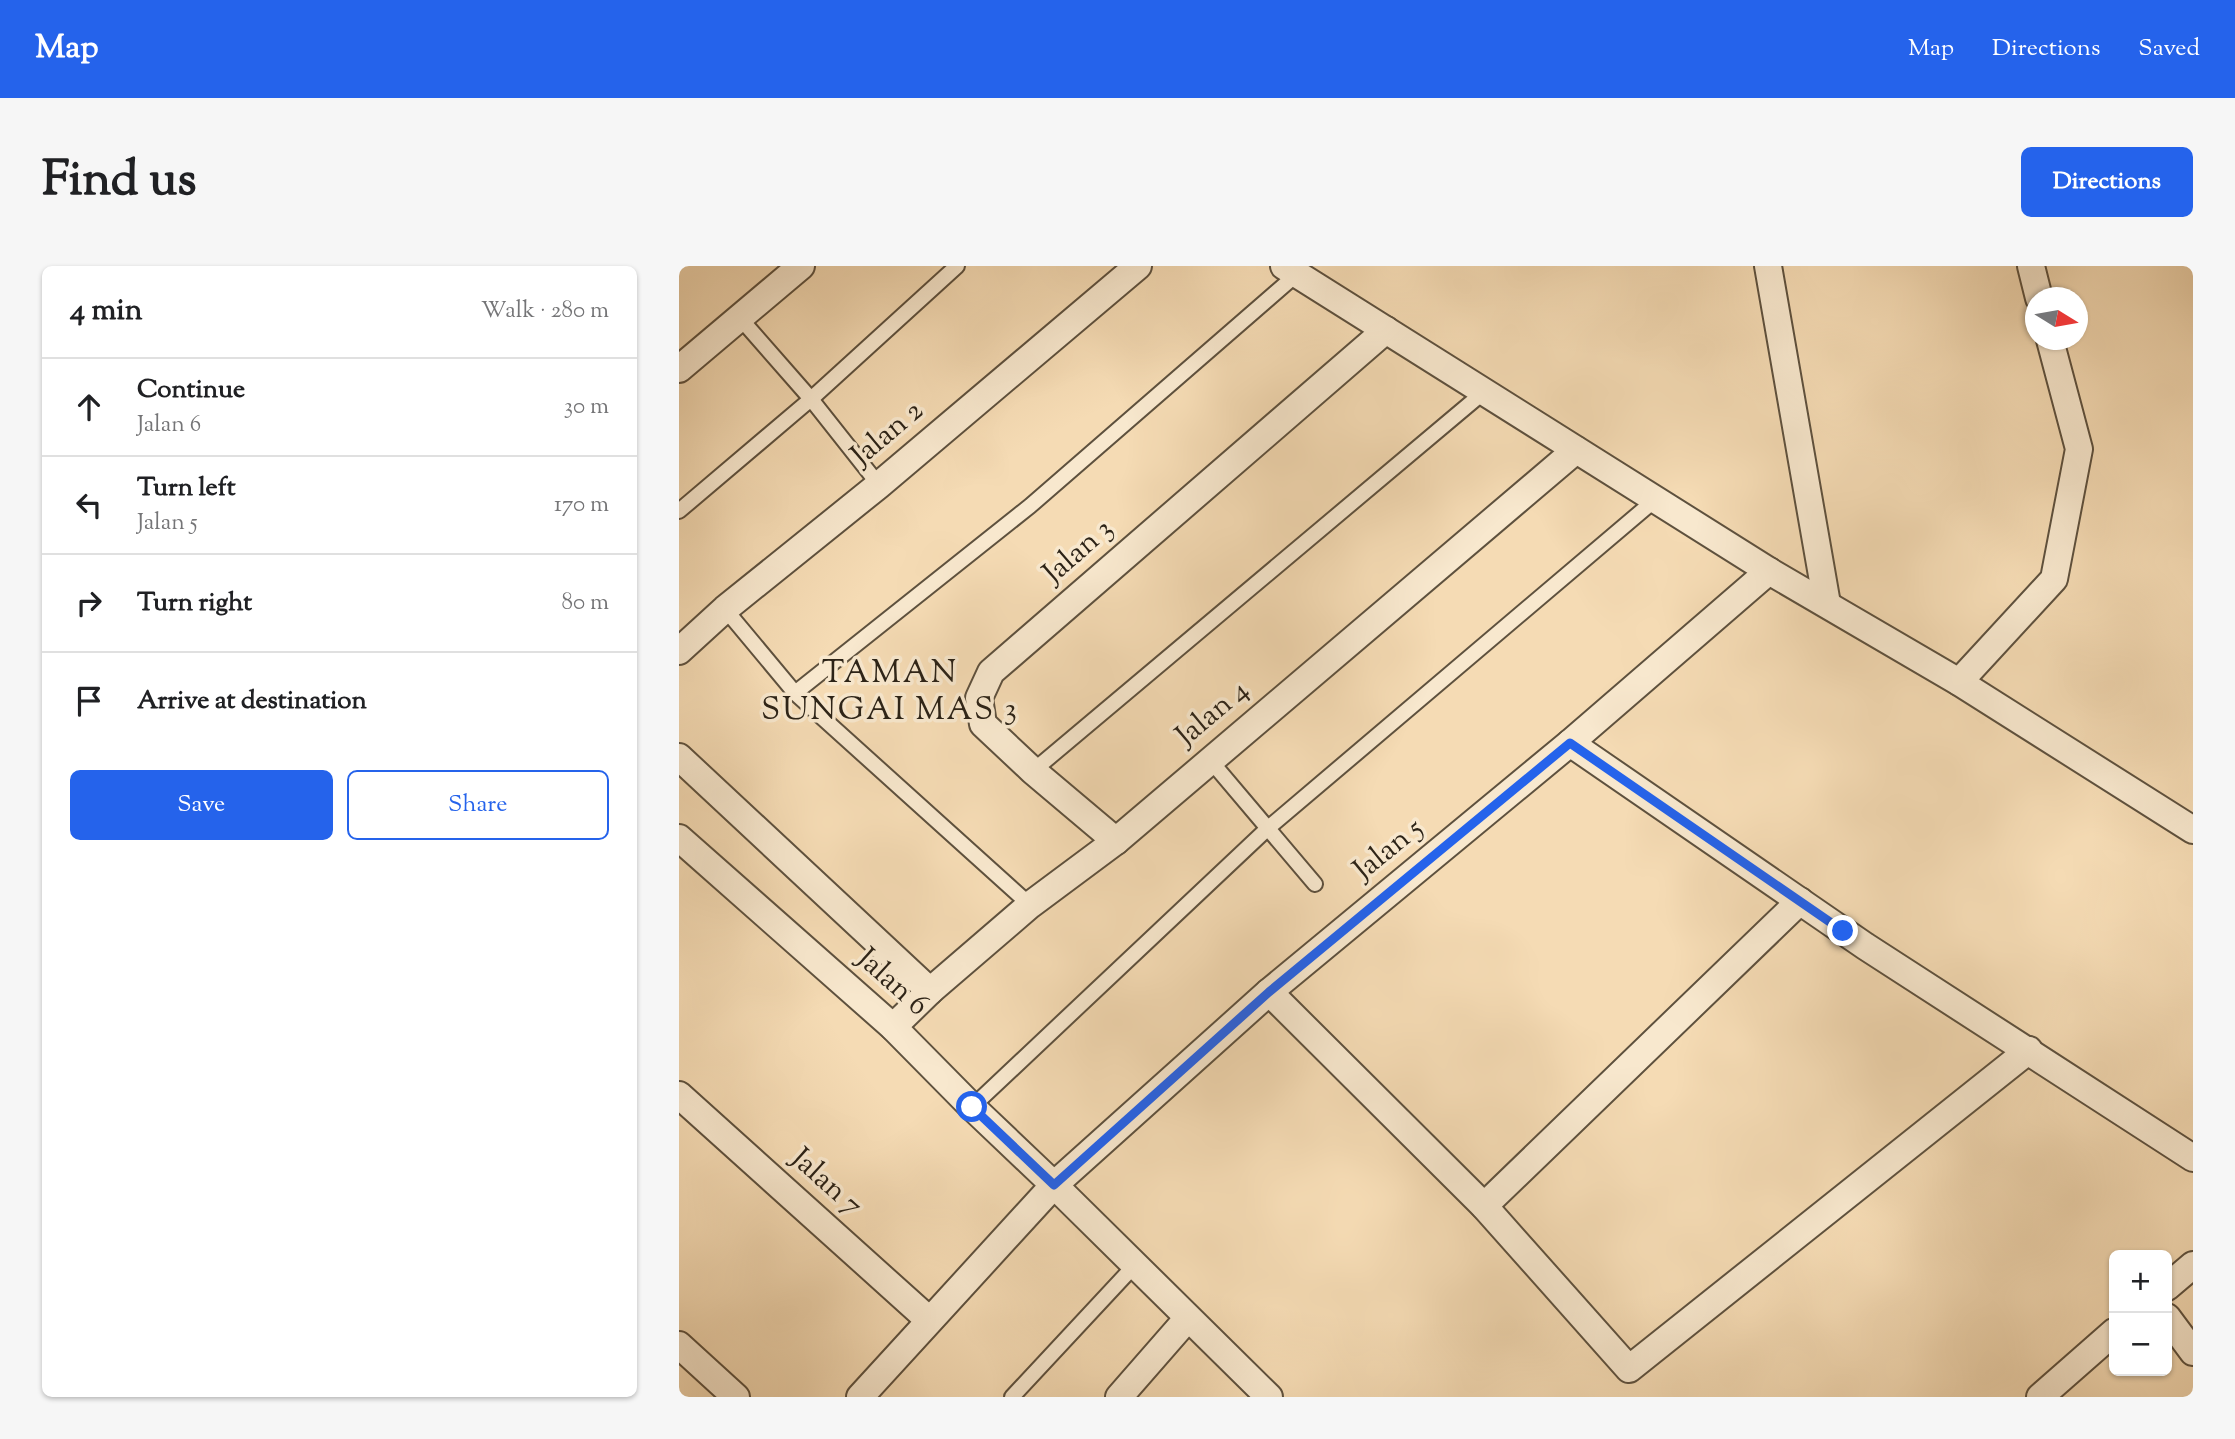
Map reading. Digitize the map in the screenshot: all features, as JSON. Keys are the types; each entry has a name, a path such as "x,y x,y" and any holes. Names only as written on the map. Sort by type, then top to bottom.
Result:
{"street":[{"path":"679,369 801,266"},
{"name":"Jalan 2","path":"679,651 725,609 879,485 1138,266"},
{"path":"1768,266 1828,604"},
{"path":"2031,266 2036,287"},
{"path":"1296,269 1386,330 1769,571 1959,682 2193,830"},
{"name":"Jalan 3","path":"1116,841 1033,771 983,724 979,698 991,672 1386,330"},
{"path":"1959,682 2054,579 2079,449 2053,350"},
{"name":"Jalan 4","path":"893,1027 930,991 1030,905 1116,841 1576,450"},
{"name":"Jalan 5","path":"860,1397 1054,1185 1269,992 1570,743 1769,571"},
{"path":"1570,743 1865,946 2193,1158"},
{"path":"679,757 930,991"},
{"name":"Jalan 6","path":"682,846 893,1027 1188,1318 1261,1394"},
{"path":"1484,1206 1800,901"},
{"path":"1269,992 1484,1206 1629,1369 2029,1050"},
{"name":"Jalan 7","path":"679,1095 929,1320"},
{"path":"2172,1283 2193,1265"},
{"path":"1119,1397 1188,1318"},
{"path":"2172,1324 2193,1352"},
{"path":"2040,1397 2109,1336"},
{"path":"679,1345 736,1397"}],"lane":[{"path":"679,511 811,399 957,266"},
{"path":"795,693 1030,506 1296,269"},
{"path":"740,318 811,399 879,485"},
{"path":"1033,771 1485,391"},
{"path":"972,1107 1267,829 1656,499"},
{"path":"725,609 795,693 1030,905"},
{"path":"1210,760 1315,884"},
{"path":"1012,1397 1134,1266"}],"district":[{"name":"TAMAN SUNGAI MAS 3","path":"890,692"}],"route":[{"path":"972,1107 1054,1185 1269,992 1570,743 1843,931"}]}
